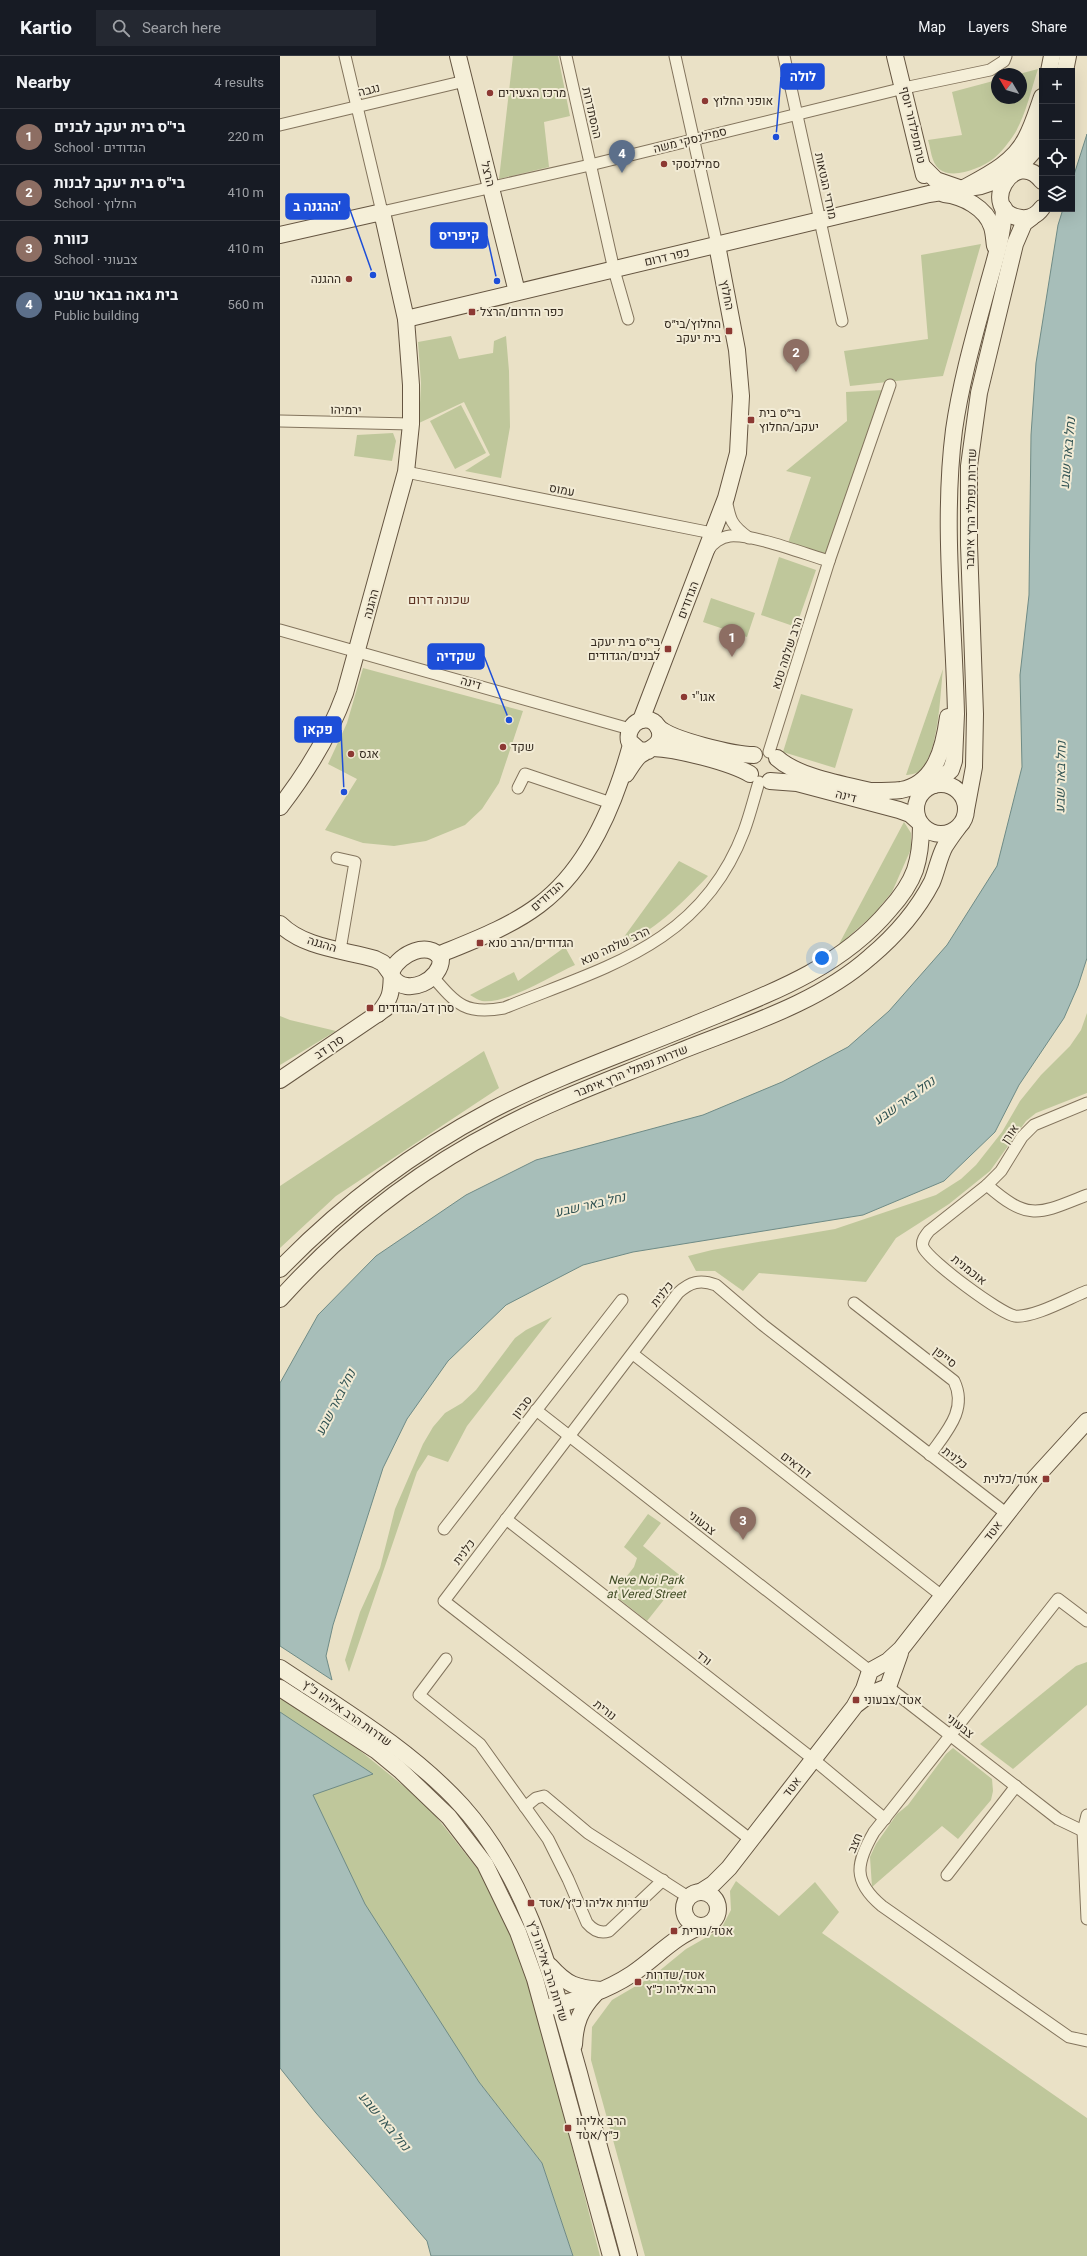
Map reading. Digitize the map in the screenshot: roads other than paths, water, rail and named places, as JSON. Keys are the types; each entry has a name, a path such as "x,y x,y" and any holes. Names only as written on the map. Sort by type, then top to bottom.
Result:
{"street":[{"name":"ההגנה","path":"283,798 309,767 335,721 358,651 406,472 411,424 411,385 406,319 344,56"},
{"name":"הרצל","path":"458,56 517,292"},
{"name":"החלוץ","path":"675,56 717,245 737,350 741,396 738,453 726,498 712,534"},
{"name":"מורדי הגטאות","path":"784,56 842,321"},
{"name":"טרומפלדור יוסף","path":"895,56 922,166 935,194"},
{"path":"1050,68 1052,56"},
{"path":"1066,68 1068,56"},
{"name":"ההסתדרות","path":"569,57 590,165 614,270 628,319"},
{"name":"סמילנסקי משה","path":"280,236 590,165 904,88 990,70 1005,58"},
{"name":"נגבה","path":"280,125 465,80"},
{"path":"922,166 936,180 962,189 992,172 1017,152 1026,138 1039,104"},
{"path":"1011,175 1032,153 1039,124"},
{"path":"1011,175 1028,172 1034,174 1039,178"},
{"name":"כפר דרום","path":"406,319 820,220 935,194 981,186 1011,175"},
{"name":"שדרות נפתלי הרץ אימבר","path":"928,788 951,770 954,761 956,714 950,546 951,458 961,389 1003,226 1001,188 1011,175"},
{"name":"כפר דרום","path":"935,194 965,193 1002,204 1016,217 1037,212"},
{"path":"935,194 965,200 981,210 992,227 996,255"},
{"name":"שדרות נפתלי הרץ אימבר","path":"966,810 974,767 975,714 969,517 969,466 972,439 979,393 1015,244 1024,224 1037,212"},
{"name":"הרב שלמה טנא","path":"767,755 829,561 890,385"},
{"name":"ירמיהו","path":"280,421 411,424"},
{"name":"עמוס","path":"406,472 712,534"},
{"path":"726,498 730,521 738,530 749,538"},
{"name":"הגדודים","path":"635,724 654,690 712,534"},
{"path":"703,560 710,546 719,539 730,536 749,538 829,561"},
{"name":"דינה","path":"280,630 635,724"},
{"path":"873,791 902,789 923,780 931,772 942,750 955,666"},
{"name":"הגדודים","path":"654,690 652,707 657,726"},
{"path":"650,720 657,726 660,736 651,750 639,750 631,745 628,737 635,724 650,720"},
{"name":"דינה","path":"657,726 672,736 736,753 767,755 801,773 900,798 916,796 928,788"},
{"name":"הגדודים","path":"613,799 631,745"},
{"name":"דינה","path":"651,750 669,749 738,768 759,779 797,784 900,810 910,814 920,824"},
{"name":"הגדודים","path":"438,954 469,942 514,920 539,905 556,890 584,855 633,763 651,750"},
{"path":"767,755 779,771 759,779 748,764 767,755"},
{"path":"518,788 525,774 613,799"},
{"name":"הרב שלמה טנא","path":"433,977 449,996 460,1004 472,1010 486,1012 504,1008 646,948 682,923 716,884 728,865 744,832 759,779"},
{"path":"942,784 957,789 965,802 966,810 965,817 958,829 951,833 935,834 920,824 916,816 916,803 928,788 942,784"},
{"name":"שדרות נפתלי הרץ אימבר","path":"280,1269 327,1223 396,1168 426,1147 490,1111 556,1081 772,992 830,963 856,944 878,923 907,885 919,858 920,824"},
{"name":"שדרות נפתלי הרץ אימבר","path":"280,1299 318,1258 367,1215 413,1180 470,1145 531,1113 780,1010 841,979 888,942 911,915 933,880 945,847 958,829"},
{"path":"337,858 355,862 340,950"},
{"name":"ההגנה","path":"280,924 301,938 340,950 368,956 401,957"},
{"path":"424,950 433,951 441,958 440,969 433,977 417,985 401,984 392,976 395,963 401,957 412,952 424,950"},
{"name":"ההגנה","path":"368,956 383,963 392,976"},
{"name":"סרן דב","path":"378,1014 389,999 393,988 392,976"},
{"name":"סרן דב","path":"280,1080 378,1014 417,985"},
{"name":"אורן","path":"987,1185 1001,1171 1028,1130 1044,1120 1087,1103"},
{"path":"987,1185 1014,1207 1032,1212 1048,1210 1087,1195"},
{"name":"אוכמנית","path":"987,1185 925,1236 923,1246 931,1258 994,1307 1008,1315 1017,1316 1034,1313 1087,1291"},
{"name":"כלנית","path":"444,1600 678,1293 692,1283 708,1282 723,1290 763,1324 1007,1514"},
{"name":"סביון","path":"444,1529 622,1300"},
{"name":"סייפן","path":"854,1304 954,1381 960,1398 956,1418 930,1455"},
{"name":"דודאים","path":"633,1354 942,1596"},
{"name":"צבעוני","path":"536,1410 872,1672"},
{"name":"אטד","path":"717,1904 719,1887 729,1868 854,1706 872,1672 888,1661 903,1646 1055,1454 1087,1421"},
{"name":"ורד","path":"506,1519 813,1759 884,1819"},
{"name":"חצב","path":"1087,1621 1058,1599 884,1819 864,1850 860,1867 863,1886 869,1895 1069,2037 1087,2041"},
{"name":"נורית","path":"444,1600 751,1840"},
{"name":"אטד","path":"854,1706 864,1697 886,1686 894,1664 903,1646"},
{"path":"446,1659 419,1695 480,1744 548,1839 568,1879 587,1924 596,1931 604,1933 613,1928 663,1880"},
{"name":"שדרות הרב אליהו כ\"ץ","path":"280,1668 380,1735 434,1778 481,1829 500,1856 534,1926 547,1962 629,2256"},
{"path":"885,1669 886,1686 872,1689 872,1672 885,1669"},
{"name":"צבעוני","path":"886,1686 1058,1819 1083,1832"},
{"name":"שדרות הרב אליהו כ\"ץ","path":"280,1688 376,1751 400,1770 422,1790 467,1840 485,1864 518,1932 543,2009 611,2256"},
{"path":"947,1875 1016,1786"},
{"path":"525,1807 536,1798 544,1796 588,1833 663,1880 691,1900 714,1897 717,1904 716,1917 710,1923 702,1926 691,1923 691,1900"},
{"path":"1087,1815 1083,1832 1087,1919"},
{"name":"אטד","path":"667,1945 691,1900 729,1868"},
{"name":"אטד","path":"543,2009 600,1992 633,1973 667,1945 684,1934 702,1926"},
{"path":"547,1962 568,1984 579,1988 600,1992"},
{"path":"573,2054 577,2018 585,2005 600,1992"}],"water":[{"name":"נחל באר שבע","path":"1087,134 1087,958 1078,986 1064,1018 1019,1085 995,1132 944,1181 863,1215 633,1252 583,1265 506,1305 448,1361 407,1419 383,1468 333,1625 326,1656 332,1680 280,1646 280,1383 318,1315 376,1256 466,1195 536,1160 703,1115 782,1082 848,1047 889,1011 947,945 997,866 1022,767 1020,675 1029,595 1031,435 1036,363 1058,225 1062,212 1075,212 1075,172"},
{"name":"נחל באר שבע","path":"280,1712 373,1774 313,1795 365,1904 479,2082 542,2163 573,2256 431,2256 427,2241 316,2113 280,2068"}],"place":[{"name":"מרכז הצעירים","path":"490,93"},
{"name":"אופני החלוץ","path":"705,101"},
{"name":"לולה","path":"776,137"},
{"name":"סמילנסקי","path":"664,164"},
{"name":"בית גאה בבאר שבע","path":"622,173"},
{"name":"ההגנה ב'","path":"373,275"},
{"name":"ההגנה","path":"349,279"},
{"name":"קיפריס","path":"497,281"},
{"name":"כפר הדרום/הרצל","path":"472,312"},
{"name":"החלוץ/בי״ס בית יעקב","path":"729,331"},
{"name":"בי\"ס בית יעקב לבנות","path":"796,372"},
{"name":"בי״ס בית יעקב/החלוץ","path":"751,420"},
{"name":"בי״ס בית יעקב לבנים/הגדודים","path":"668,649"},
{"name":"בי\"ס בית יעקב לבנים","path":"732,657"},
{"name":"אגו\"י","path":"684,697"},
{"name":"שקדיה","path":"509,720"},
{"name":"שקד","path":"503,747"},
{"name":"אגס","path":"351,754"},
{"name":"פקאן","path":"344,792"},
{"name":"הגדודים/הרב טנא","path":"480,943"},
{"name":"סרן דב/הגדודים","path":"370,1008"},
{"name":"אטד/כלנית","path":"1046,1479"},
{"name":"כוורת","path":"743,1540"},
{"name":"אטד/צבעוני","path":"856,1700"},
{"name":"שדרות אליהו כ״ץ/אטד","path":"531,1903"},
{"name":"אטד/נורית","path":"674,1931"},
{"name":"אטד/שדרות הרב אליהו כ״ץ","path":"638,1982"},
{"name":"הרב אליהו כ״ץ/אטד","path":"568,2128"}],"district":[{"name":"שכונה דרום","path":"439,599"}],"park label":[{"name":"Neve Noi Park at Vered Street","path":"646,1587"}]}
